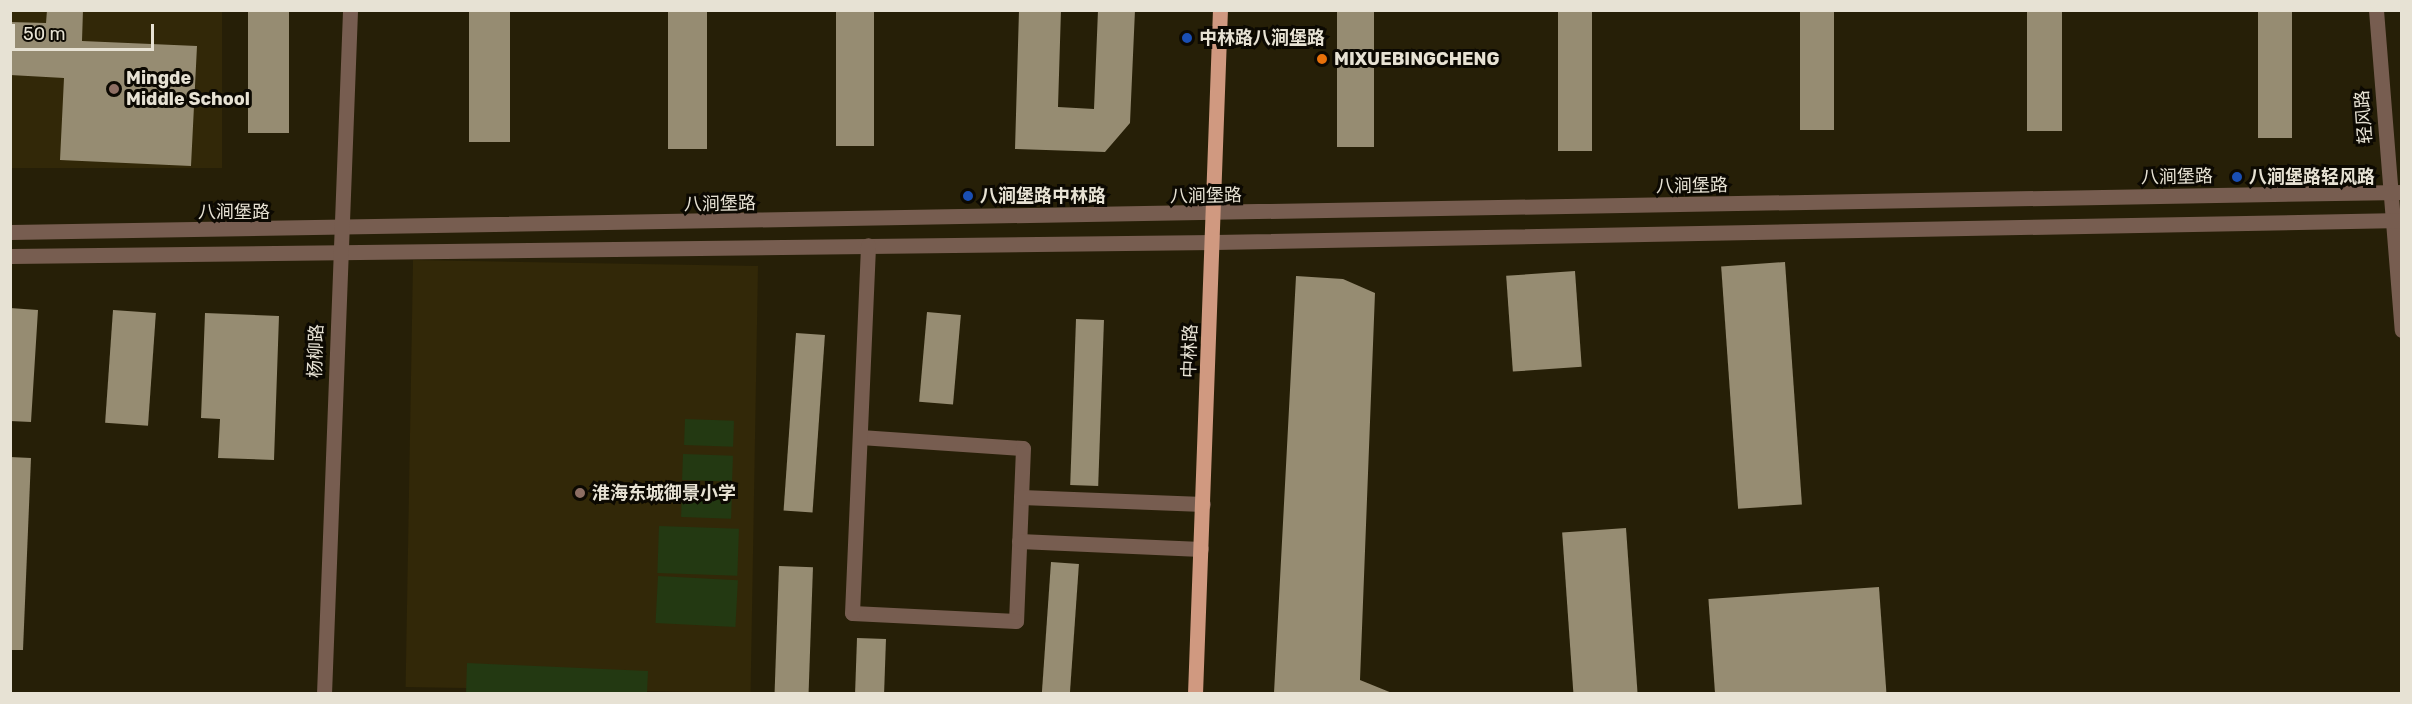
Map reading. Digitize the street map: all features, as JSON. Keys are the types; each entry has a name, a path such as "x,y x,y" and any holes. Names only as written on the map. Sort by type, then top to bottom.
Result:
{"main road":[{"name":"中林路","path":"1195,693 1214,242 1220,10"}],"street":[{"name":"杨柳路","path":"324,693 339,230 350,10"},
{"name":"轻风路","path":"2376,10 2395,192 2402,330"},
{"name":"八涧堡路","path":"10,232 339,230 2395,192"},
{"path":"10,256 339,250 1214,242 2397,220"},
{"path":"860,437 1023,448 1016,621 852,613 868,245"},
{"path":"1021,497 1203,504"},
{"path":"1019,541 1201,549"}],"shaded area":[{"name":"Mingde Middle School","path":"11,11 222,11 222,168 11,168"},
{"name":"淮海东城御景小学","path":"413,260 758,266 751,693 406,687"}],"green space":[{"path":"685,419 734,421 733,447 684,445"},
{"path":"683,454 733,456 732,482 682,480"},
{"path":"682,491 732,493 731,519 681,517"},
{"path":"659,526 739,529 737,576 657,573"},
{"path":"658,576 738,580 735,627 656,623"},
{"path":"467,663 648,671 647,693 466,693"}],"building":[{"path":"47,10 83,10 82,41 197,46 191,166 60,160 64,78 10,75 10,22 46,23"},
{"path":"248,10 289,10 289,133 248,133"},
{"path":"469,10 510,10 510,142 469,142"},
{"path":"668,10 707,10 707,149 668,149"},
{"path":"836,10 874,10 874,146 836,146"},
{"path":"1019,10 1061,10 1058,107 1094,109 1098,10 1135,10 1130,123 1105,152 1015,149"},
{"path":"1337,10 1374,10 1374,147 1337,147"},
{"path":"1558,10 1592,10 1592,151 1558,151"},
{"path":"1800,10 1834,10 1834,130 1800,130"},
{"path":"2027,10 2062,10 2062,131 2027,131"},
{"path":"2258,10 2292,10 2292,138 2258,138"},
{"path":"1785,262 1802,504 1738,509 1721,266"},
{"path":"1575,271 1582,367 1513,372 1506,276"},
{"path":"1296,276 1343,279 1375,293 1360,680 1392,693 1274,693"},
{"path":"10,308 38,310 31,422 10,421"},
{"path":"113,310 156,313 148,426 105,423"},
{"path":"927,312 961,315 953,405 919,402"},
{"path":"205,313 279,316 274,460 218,458 220,419 201,418"},
{"path":"1076,319 1104,320 1098,486 1070,485"},
{"path":"796,333 825,335 813,513 784,511"},
{"path":"10,457 31,458 23,650 10,650"},
{"path":"1626,528 1638,693 1573,694 1562,532"},
{"path":"1051,562 1079,564 1070,694 1042,693"},
{"path":"779,566 813,567 809,694 775,693"},
{"path":"1879,587 1886,693 1715,694 1708,599"},
{"path":"857,638 886,639 884,694 855,693"}],"place":[{"name":"中林路八涧堡路","path":"1187,38"},
{"name":"MIXUEBINGCHENG","path":"1322,59"},
{"name":"Mingde Middle School","path":"114,89"},
{"name":"八涧堡路轻风路","path":"2237,177"},
{"name":"八涧堡路中林路","path":"968,196"},
{"name":"淮海东城御景小学","path":"580,493"}]}
